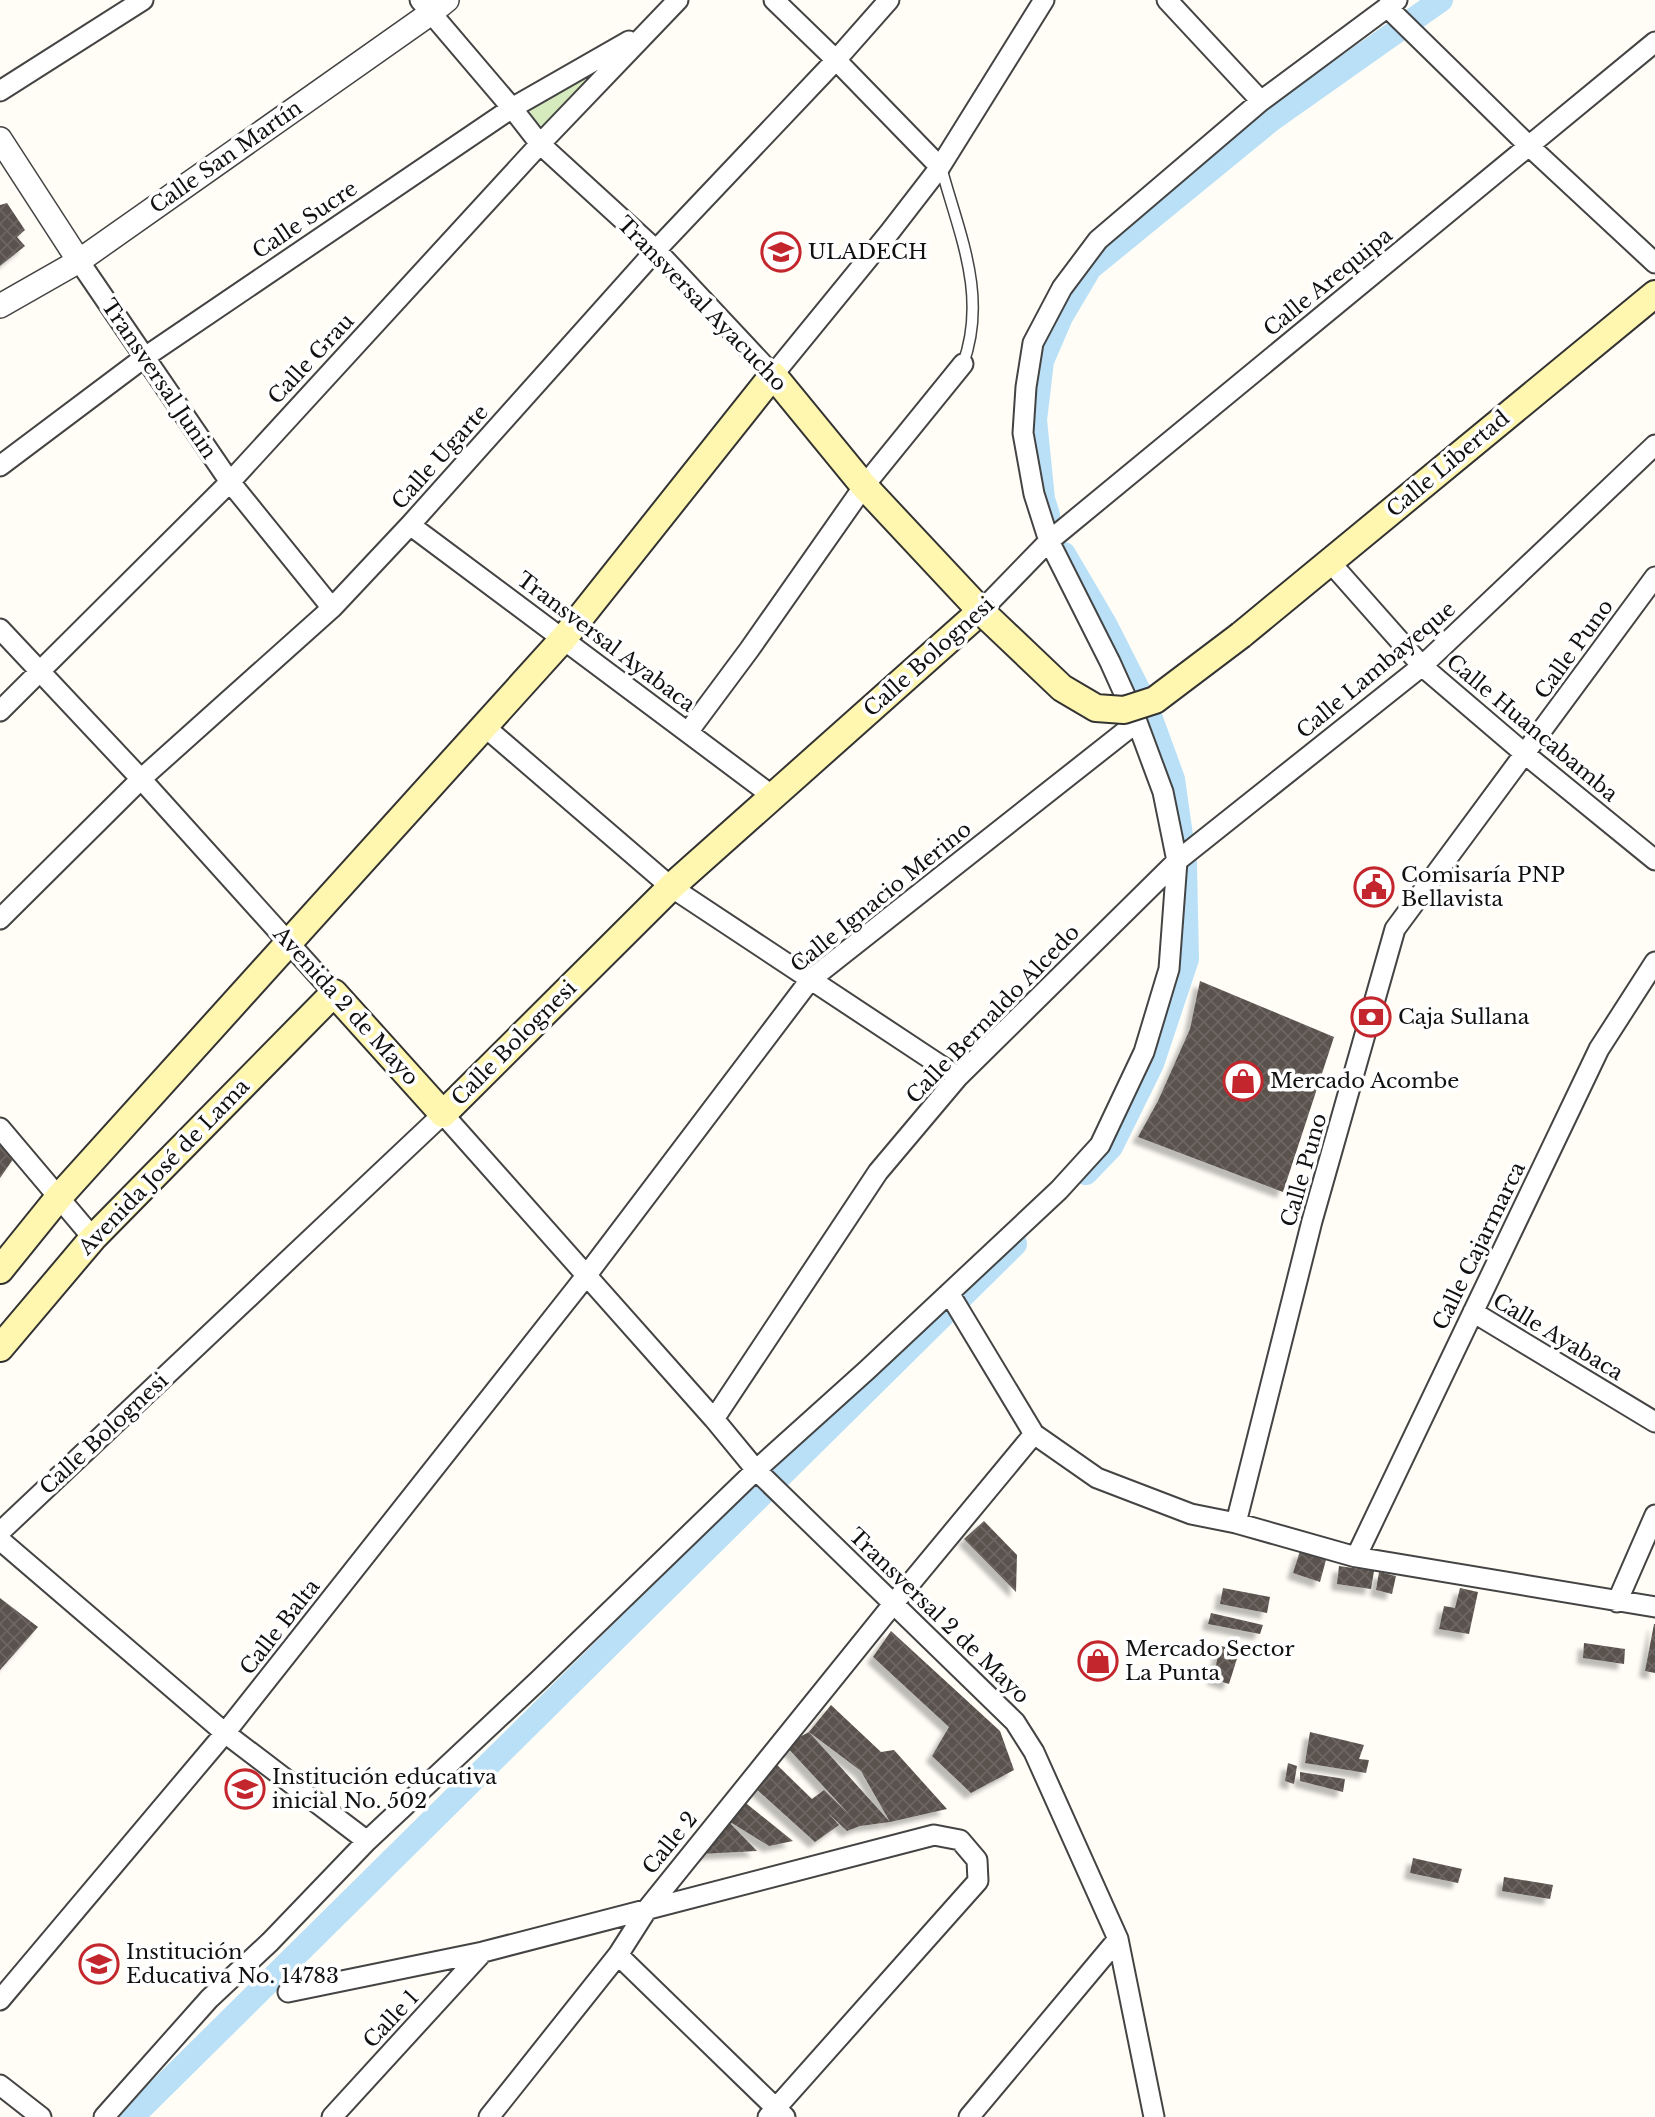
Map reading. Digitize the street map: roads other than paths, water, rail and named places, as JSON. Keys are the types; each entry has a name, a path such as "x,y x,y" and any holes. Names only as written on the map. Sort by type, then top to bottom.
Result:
{"main road":[{"name":"Calle Libertad","path":"1241,635 1655,293"},
{"name":"Transversal Ayacucho","path":"773,375 864,486 981,611 1062,688 1096,708 1124,710 1155,700 1241,635"},
{"path":"0,1270 59,1197 564,638 773,375"},
{"name":"Calle Bolognesi","path":"443,1114 671,887 981,611"},
{"name":"Avenida 2 de Mayo","path":"334,993 443,1114"},
{"name":"Avenida José de Lama","path":"0,1348 93,1238 334,993"}],"street":[{"path":"0,91 143,0"},
{"path":"648,30 678,0"},
{"path":"774,0 940,167"},
{"name":"Calle Ugarte","path":"0,919 141,779 332,608 410,525 656,250 836,60 889,0"},
{"path":"773,375 940,167 1044,0"},
{"path":"1167,0 1261,101"},
{"name":"Transversal Ayacucho","path":"433,4 540,144 656,250 773,375"},
{"name":"Calle San Martín","path":"0,306 79,261 433,4"},
{"path":"104,2117 209,1999 270,1942 367,1841 1059,1190 1101,1145 1144,1052 1169,969 1177,861 1164,792 1137,722 1049,541 1034,494 1023,433 1032,343 1062,288 1098,240 1261,101 1392,4 1529,146 1655,263"},
{"name":"Calle Sucre","path":"0,466 145,357 512,108 648,30"},
{"name":"Calle Grau","path":"0,711 230,482 648,30"},
{"name":"Calle Arequipa","path":"1032,558 1049,541 1655,42"},
{"name":"Transversal Junin","path":"0,139 79,261 230,482 332,608"},
{"path":"688,732 864,486 963,364"},
{"name":"Calle Lambayeque","path":"1177,861 1422,666 1655,445"},
{"name":"Transversal Ayabaca","path":"410,525 774,797"},
{"name":"Calle Bolognesi","path":"981,611 1032,558"},
{"name":"Calle Huancabamba","path":"1330,562 1422,666 1655,860"},
{"name":"Calle Puno","path":"1236,1523 1312,1221 1395,929 1655,577"},
{"name":"Avenida 2 de Mayo","path":"0,629 141,779 334,993"},
{"name":"Calle Ignacio Merino","path":"586,1276 810,980 1137,722"},
{"path":"485,727 671,887 958,1077"},
{"name":"Calle Bernaldo Alcedo","path":"714,1419 878,1172 958,1077 1177,861"},
{"name":"Calle Cajarmarca","path":"1356,1557 1599,1049 1655,962"},
{"name":"Avenida 2 de Mayo","path":"443,1114 714,1419"},
{"name":"Calle Bolognesi","path":"0,1532 443,1114"},
{"path":"0,1128 93,1238"},
{"name":"Calle Balta","path":"0,2000 225,1734 586,1276"},
{"path":"950,1293 1034,1434 1097,1478 1191,1514 1236,1523 1356,1557 1655,1607"},
{"name":"Calle Ayabaca","path":"1473,1312 1655,1422"},
{"name":"Transversal 2 de Mayo","path":"714,1419 758,1472 1015,1722 1034,1752 1118,1939 1154,2117"},
{"name":"Calle 2","path":"489,2117 618,1955 648,1908 1034,1434"},
{"path":"1617,1602 1655,1515"},
{"path":"0,1540 225,1734 367,1841"},
{"path":"288,1992 484,1952 934,1835 960,1840 978,1860 978,1881 776,2114 618,1955"},
{"path":"969,2117 1118,1939"},
{"name":"Calle 1","path":"332,2117 484,1952"},
{"path":"0,2085 41,2117"}],"lane":[{"path":"940,167 973,282 972,330 963,364"}],"waterway":[{"path":"1048,515 1043,499 1035,420 1042,361 1061,317 1090,268 1271,120 1441,0"},
{"path":"1064,554 1105,624 1146,705 1173,779 1185,864 1187,959 1152,1064 1111,1147 1086,1173"},
{"path":"132,2117 1015,1244"}],"place":[{"name":"ULADECH","path":"781,252"},
{"name":"Comisaría PNP Bellavista","path":"1374,887"},
{"name":"Caja Sullana","path":"1371,1017"},
{"name":"Mercado Acombe","path":"1243,1081"},
{"name":"Mercado Sector La Punta","path":"1098,1661"},
{"name":"Institución educativa inicial No. 502","path":"245,1789"},
{"name":"Institución Educativa No. 14783","path":"99,1964"}]}
